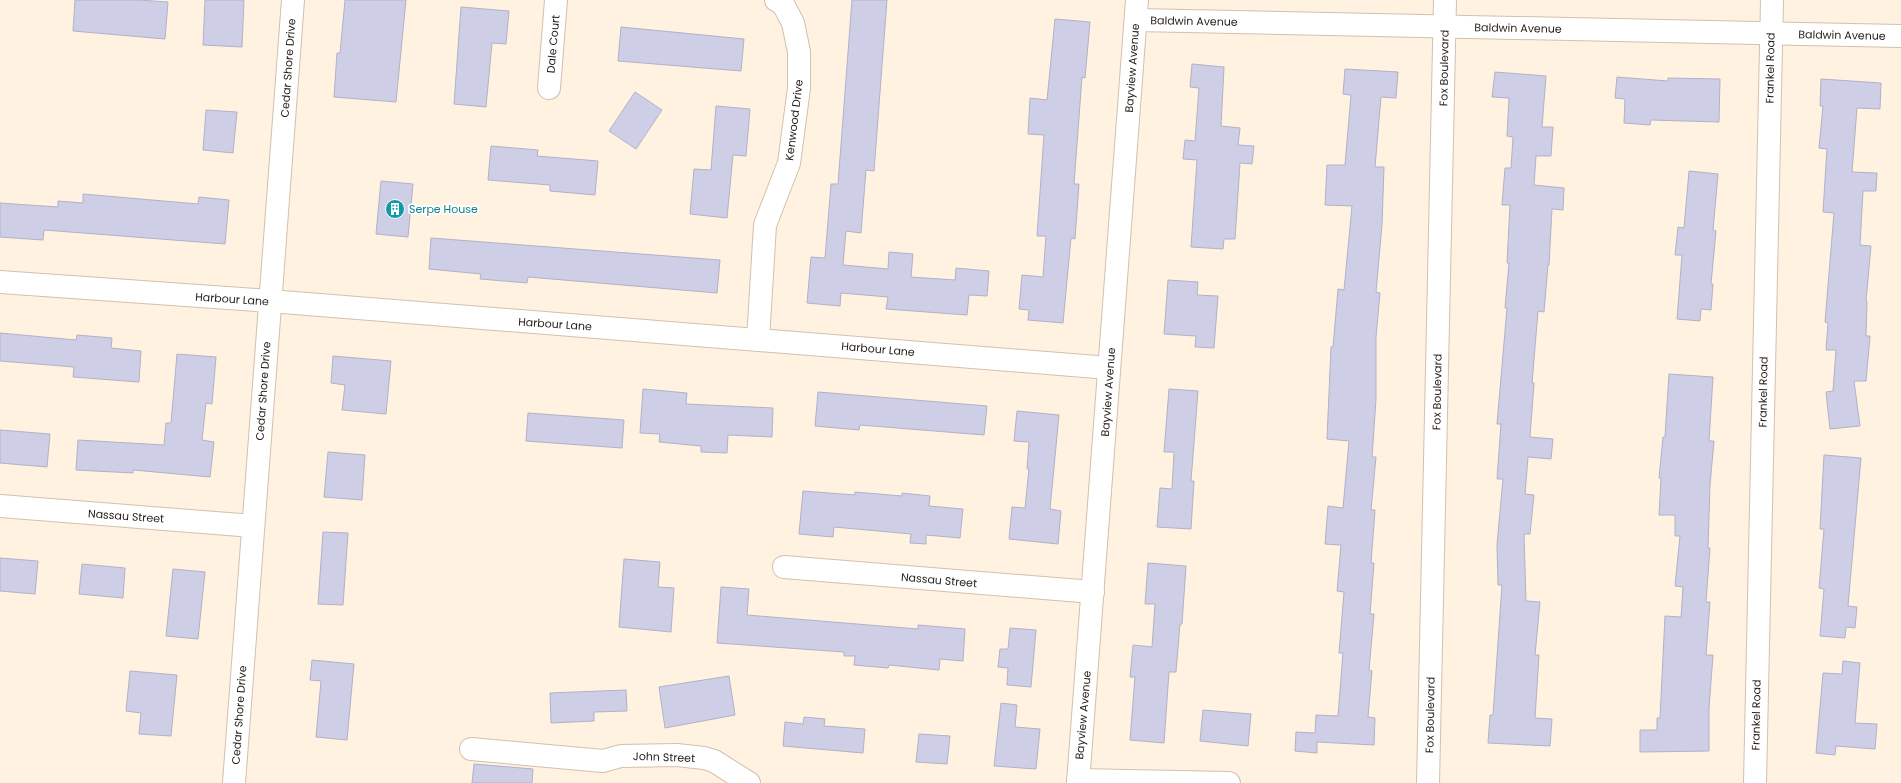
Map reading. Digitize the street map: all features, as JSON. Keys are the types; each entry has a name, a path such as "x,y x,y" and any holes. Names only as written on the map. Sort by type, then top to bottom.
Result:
{"street":[{"name":"Cedar Shore Drive","path":"234,783 293,0"},
{"name":"Dale Court","path":"550,88 556,0"},
{"name":"Kenwood Drive","path":"758,340 765,225 789,163 799,88 800,52 793,23 782,4 776,0"},
{"name":"Fox Boulevard","path":"1428,783 1445,0"},
{"name":"Frankel Road","path":"1755,783 1772,0"},
{"name":"Baldwin Avenue","path":"1136,10 1445,26 1901,36"},
{"name":"Bayview Avenue","path":"1078,781 1136,10"},
{"name":"Harbour Lane","path":"0,282 270,301 1110,368"},
{"name":"Nassau Street","path":"0,506 253,526"},
{"name":"Nassau Street","path":"784,567 1093,592"},
{"name":"John Street","path":"471,749 603,761 621,756 677,755 704,758 714,761 749,783"},
{"path":"1078,781 1229,783"}],"building":[{"path":"75,0 139,0 168,2 165,39 73,31"},
{"path":"205,0 244,0 242,47 203,45"},
{"path":"345,0 406,0 396,102 334,97 337,53 340,53"},
{"path":"852,0 887,0 874,171 866,170 861,233 846,231 843,265 888,269 889,252 913,254 911,277 955,280 956,268 989,271 987,296 969,295 967,315 886,309 888,297 841,293 840,306 807,303 811,257 825,258 831,184 838,184"},
{"path":"461,7 509,11 506,44 492,43 486,107 454,104"},
{"path":"1055,19 1090,22 1085,78 1082,77 1074,184 1079,184 1075,239 1071,238 1063,323 1028,320 1029,310 1019,309 1022,275 1043,277 1046,236 1037,236 1044,135 1028,134 1030,98 1047,100"},
{"path":"621,27 744,39 741,71 618,61"},
{"path":"1192,64 1224,67 1221,126 1240,128 1238,145 1254,146 1252,164 1240,163 1235,239 1224,239 1223,249 1191,247 1197,160 1183,159 1185,140 1195,141 1199,88 1190,87"},
{"path":"1345,69 1398,72 1396,98 1381,97 1375,167 1384,167 1382,225 1376,292 1380,293 1376,337 1376,399 1372,457 1376,457 1371,510 1375,510 1371,563 1374,563 1370,614 1374,614 1369,670 1372,671 1368,717 1375,718 1374,745 1317,742 1317,753 1295,751 1296,732 1315,733 1316,715 1338,716 1343,653 1339,653 1344,592 1337,591 1341,545 1325,544 1328,506 1343,508 1349,441 1327,439 1331,347 1333,347 1338,289 1344,290 1352,206 1325,205 1327,165 1345,165 1351,95 1343,94"},
{"path":"1495,72 1546,76 1542,127 1553,127 1551,156 1536,156 1534,185 1564,188 1563,210 1552,209 1549,265 1544,312 1538,311 1532,383 1534,383 1530,437 1553,439 1551,459 1528,457 1525,494 1534,495 1530,534 1524,534 1526,601 1540,602 1535,655 1539,655 1535,718 1552,719 1550,746 1488,743 1490,715 1493,715 1502,585 1498,585 1497,545 1503,479 1497,479 1501,424 1497,424 1507,308 1505,308 1509,263 1507,263 1510,205 1502,205 1505,168 1511,168 1513,137 1507,136 1509,98 1492,97"},
{"path":"1617,77 1668,81 1668,78 1720,79 1719,122 1651,120 1650,125 1624,123 1625,99 1615,98"},
{"path":"1821,79 1881,83 1880,109 1857,108 1852,172 1877,173 1876,191 1863,191 1860,245 1871,246 1866,301 1866,336 1870,336 1866,381 1854,381 1860,426 1830,429 1826,392 1833,391 1836,350 1826,350 1828,323 1825,322 1834,213 1823,212 1827,149 1819,148 1823,106 1820,106"},
{"path":"635,92 662,110 636,149 609,131"},
{"path":"716,106 750,109 746,156 733,155 727,218 690,214 694,169 711,170"},
{"path":"206,110 237,112 233,153 203,150"},
{"path":"491,146 538,150 537,156 598,161 595,195 550,191 550,185 488,180"},
{"path":"1689,171 1718,174 1713,230 1716,231 1711,284 1713,284 1711,310 1701,309 1700,321 1677,319 1682,255 1675,255 1678,227 1684,228"},
{"name":"Serpe House","path":"381,181 413,184 408,237 376,234"},
{"path":"83,194 198,204 199,197 229,200 225,244 44,230 43,240 0,237 0,203 58,207 58,201 83,203"},
{"path":"431,238 720,260 717,293 528,277 527,283 480,279 481,274 429,269"},
{"path":"1168,280 1198,282 1197,295 1218,296 1214,348 1195,347 1196,336 1164,334"},
{"path":"0,333 76,340 77,335 112,338 111,348 141,351 139,382 73,377 74,367 0,361"},
{"path":"177,354 216,357 212,404 206,403 202,440 214,442 210,477 133,470 133,473 76,470 78,440 164,445 166,423 171,423"},
{"path":"333,356 391,361 386,414 342,410 345,385 331,383"},
{"path":"1669,374 1713,377 1709,441 1714,441 1710,485 1708,548 1710,548 1706,602 1710,602 1706,655 1713,655 1709,708 1709,751 1640,752 1640,730 1657,730 1657,718 1660,718 1665,616 1681,617 1683,587 1675,586 1680,536 1675,536 1675,515 1659,515 1661,478 1659,478 1663,437 1665,437"},
{"path":"643,389 687,393 686,404 773,408 772,437 728,435 727,453 701,452 701,446 659,442 660,434 640,433"},
{"path":"1169,389 1198,391 1191,481 1194,481 1191,529 1157,527 1160,488 1172,489 1174,452 1164,452"},
{"path":"818,392 987,406 984,435 860,425 859,430 815,426"},
{"path":"1017,411 1059,415 1050,509 1061,511 1058,544 1009,539 1012,507 1025,508 1029,469 1027,469 1029,442 1014,441"},
{"path":"528,413 624,420 622,448 526,441"},
{"path":"0,430 50,434 47,467 0,463"},
{"path":"328,452 365,455 362,500 324,497"},
{"path":"1824,455 1861,458 1848,606 1857,607 1855,628 1846,627 1845,638 1820,636 1824,589 1819,588 1824,529 1820,529"},
{"path":"803,491 855,495 855,492 902,496 902,493 930,496 929,506 963,509 960,538 926,535 926,544 910,543 911,534 834,527 833,537 799,534"},
{"path":"323,532 348,533 343,605 318,604"},
{"path":"0,558 38,561 35,594 0,591"},
{"path":"624,559 660,562 658,587 674,588 671,632 619,627"},
{"path":"1148,563 1186,566 1182,624 1180,624 1176,672 1169,672 1164,743 1130,740 1135,677 1130,677 1133,645 1152,647 1155,604 1145,604"},
{"path":"82,564 125,568 123,598 79,594"},
{"path":"173,569 205,572 198,639 166,636"},
{"path":"721,587 749,589 747,615 918,629 918,625 965,629 963,661 940,659 939,670 889,665 888,668 854,665 855,656 844,656 844,652 717,643"},
{"path":"1010,628 1036,630 1031,687 1007,685 1008,668 998,667 1000,649 1008,649"},
{"path":"312,660 354,664 347,740 316,737 321,681 310,680"},
{"path":"1843,661 1860,663 1855,723 1877,724 1875,749 1836,746 1835,755 1816,753 1823,673 1842,674"},
{"path":"130,671 177,675 171,736 139,734 141,713 126,711"},
{"path":"729,676 735,715 665,728 659,687"},
{"path":"626,690 627,711 594,712 594,721 551,723 550,693"},
{"path":"1001,703 1017,705 1015,727 1040,729 1036,769 994,766"},
{"path":"1203,710 1251,714 1248,746 1200,741"},
{"path":"804,717 825,719 824,726 865,729 863,753 783,746 785,722 803,724"},
{"path":"919,734 950,736 947,764 916,762"},
{"path":"474,764 533,769 532,783 472,783"}],"place":[{"name":"Serpe House","path":"395,209"}]}
